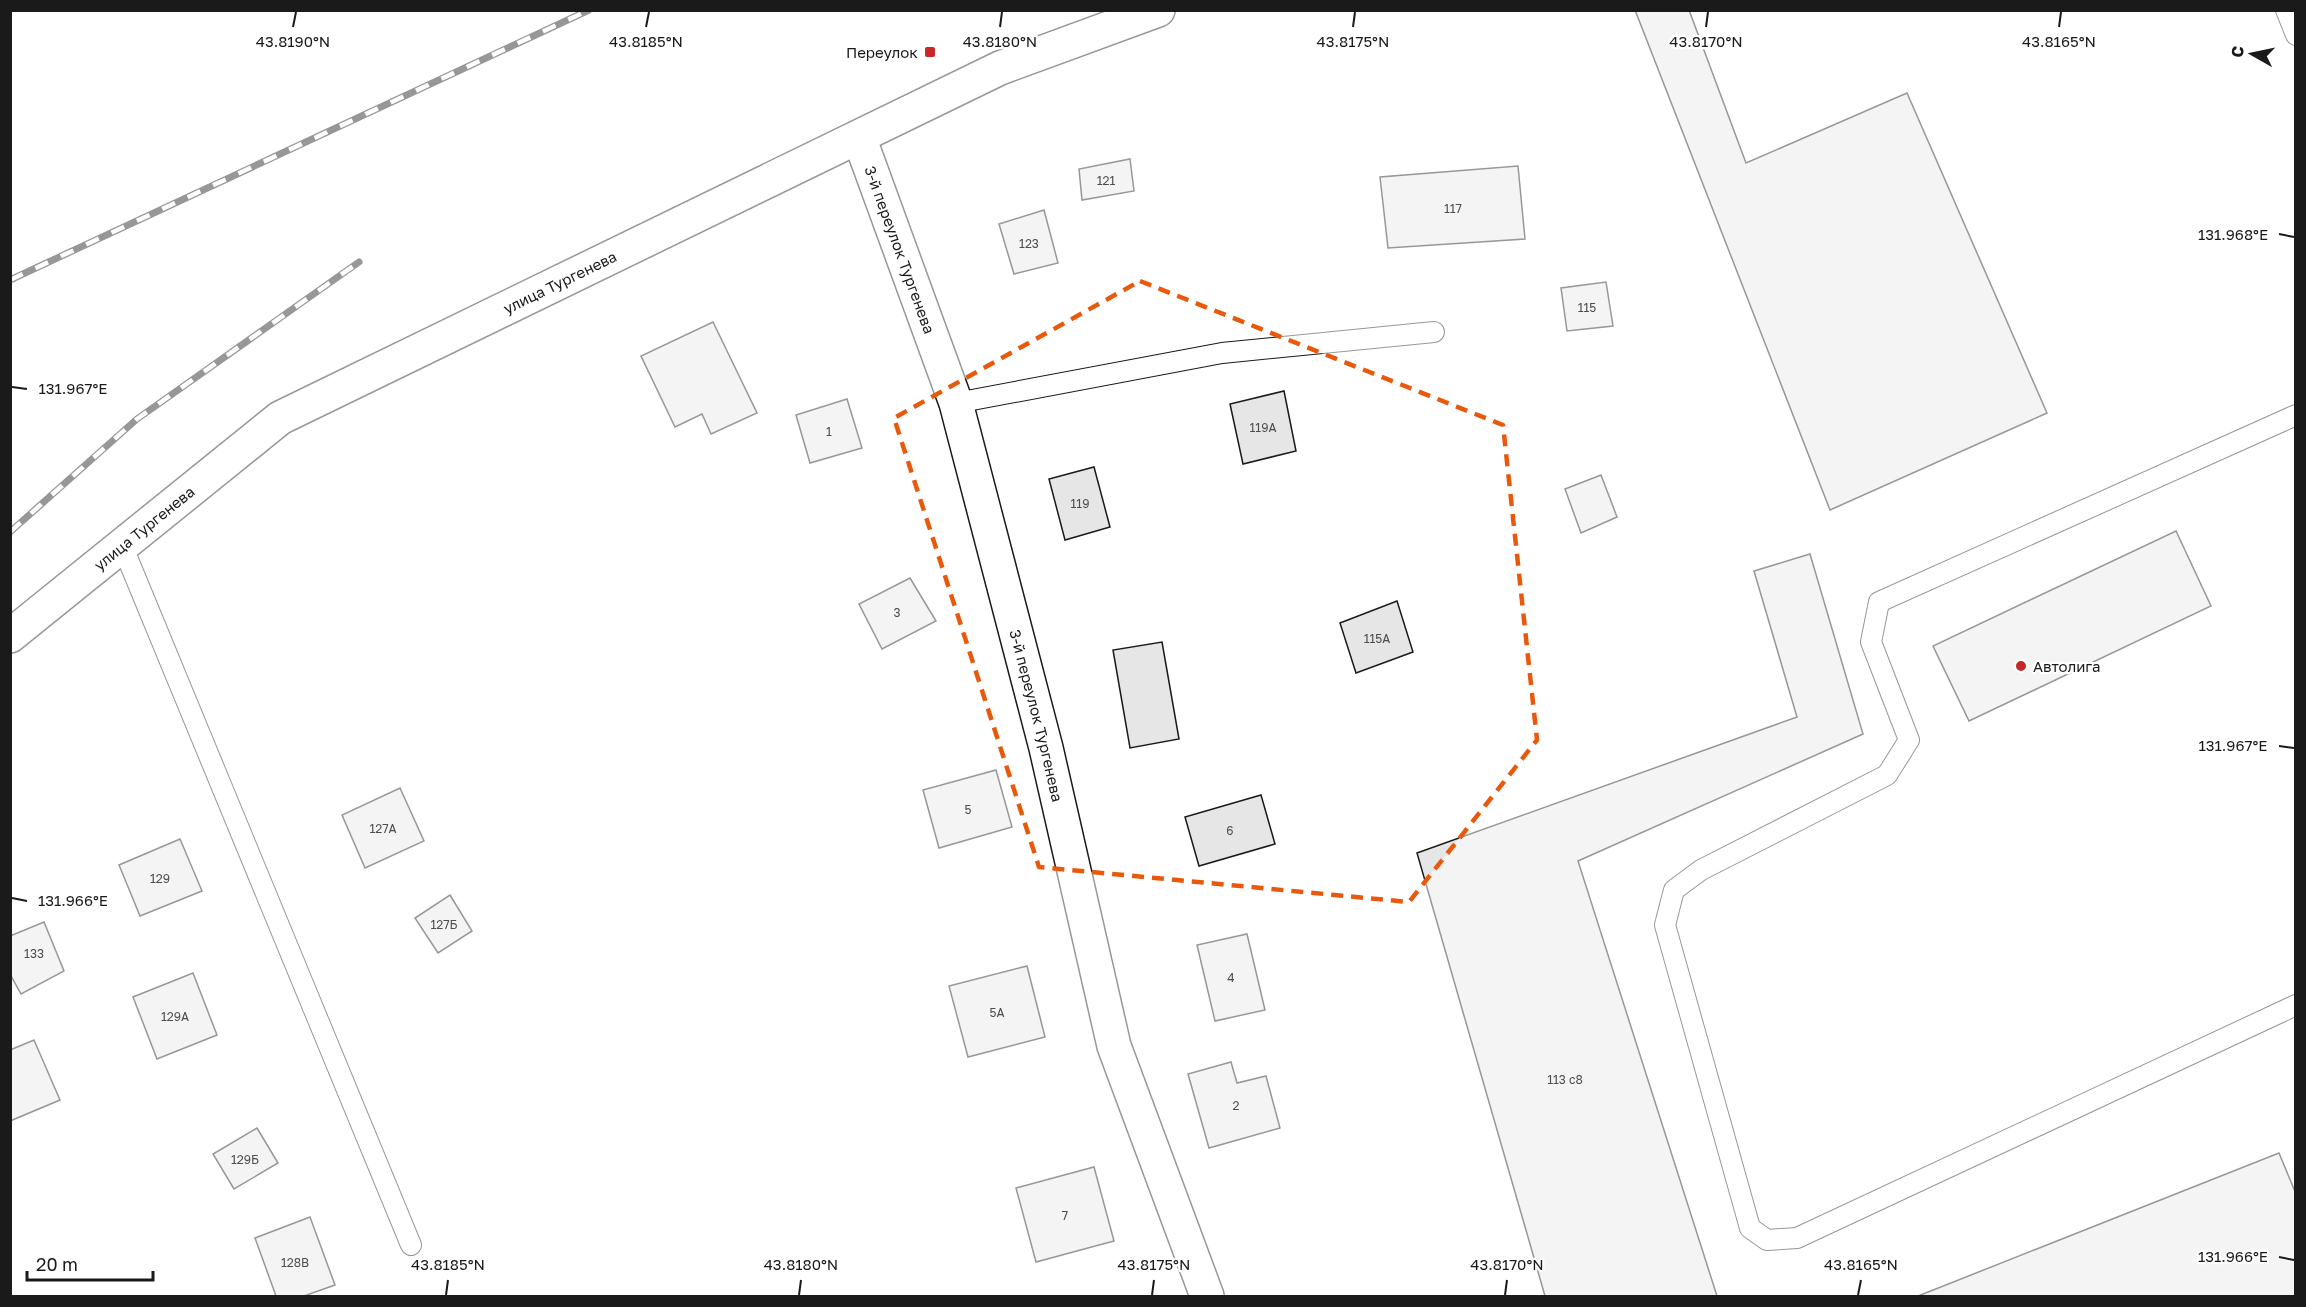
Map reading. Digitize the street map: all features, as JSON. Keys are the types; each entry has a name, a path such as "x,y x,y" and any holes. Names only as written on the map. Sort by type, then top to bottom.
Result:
{"street":[{"name":"улица Тургенева","path":"10,636 280,418 1000,68 1158,10"},
{"name":"3-й переулок Тургенева","path":"859,137 956,403 1046,748 1114,1046 1208,1296"}],"lane":[{"path":"2286,10 2295,35"},
{"path":"956,403 1222,353 1434,332"},
{"path":"2295,415 1879,602 1870,642 1909,740 1887,775 1701,870 1674,890 1665,925 1750,1228 1767,1240 1797,1238 2295,1005"},
{"path":"122,545 411,1245"}],"highlighted area":[{"path":"1140,281 1503,425 1537,740 1409,902 1039,867 894,418"}],"building":[{"path":"1635,10 1689,10 1746,163 1907,93 2047,413 1830,510"},
{"path":"1130,159 1134,191 1082,200 1079,169"},
{"path":"1518,166 1525,239 1388,248 1380,177"},
{"path":"1044,210 1058,263 1014,274 999,224"},
{"path":"1606,282 1613,326 1567,331 1561,288"},
{"path":"713,322 757,413 711,434 702,414 675,427 641,356"},
{"path":"1284,391 1296,451 1243,464 1230,404"},
{"path":"847,399 862,448 810,463 796,415"},
{"path":"1094,467 1110,527 1065,540 1049,479"},
{"path":"1601,475 1617,517 1581,533 1565,489"},
{"path":"2176,531 2211,606 1969,721 1933,646"},
{"path":"1810,554 1863,734 1578,861 1717,1296 1545,1296 1417,853 1797,717 1754,571"},
{"path":"910,578 936,621 882,649 859,604"},
{"path":"1397,601 1413,652 1356,673 1340,623"},
{"path":"1162,642 1179,739 1130,748 1113,650"},
{"path":"996,770 1012,827 939,848 923,790"},
{"path":"400,788 424,841 365,868 342,815"},
{"path":"1261,795 1275,844 1199,866 1185,817"},
{"path":"180,839 202,891 140,916 119,865"},
{"path":"450,895 472,931 438,953 415,918"},
{"path":"44,922 64,971 21,994 10,974 10,936"},
{"path":"1247,934 1265,1010 1215,1021 1197,945"},
{"path":"1027,966 1045,1037 968,1057 949,986"},
{"path":"193,973 217,1035 157,1059 133,997"},
{"path":"34,1040 60,1100 10,1121 10,1050"},
{"path":"1231,1062 1237,1083 1266,1076 1280,1128 1209,1148 1188,1074"},
{"path":"257,1128 278,1163 234,1189 213,1154"},
{"path":"2279,1153 2296,1194 2296,1296 1918,1296"},
{"path":"1094,1167 1114,1241 1036,1262 1016,1188"},
{"path":"310,1217 335,1285 304,1296 276,1296 255,1238"}],"railway":[{"path":"10,280 589,10"},
{"path":"10,532 137,419 359,262"}],"place":[{"name":"Переулок","path":"930,52"},
{"name":"Автолига","path":"2021,666"}]}
